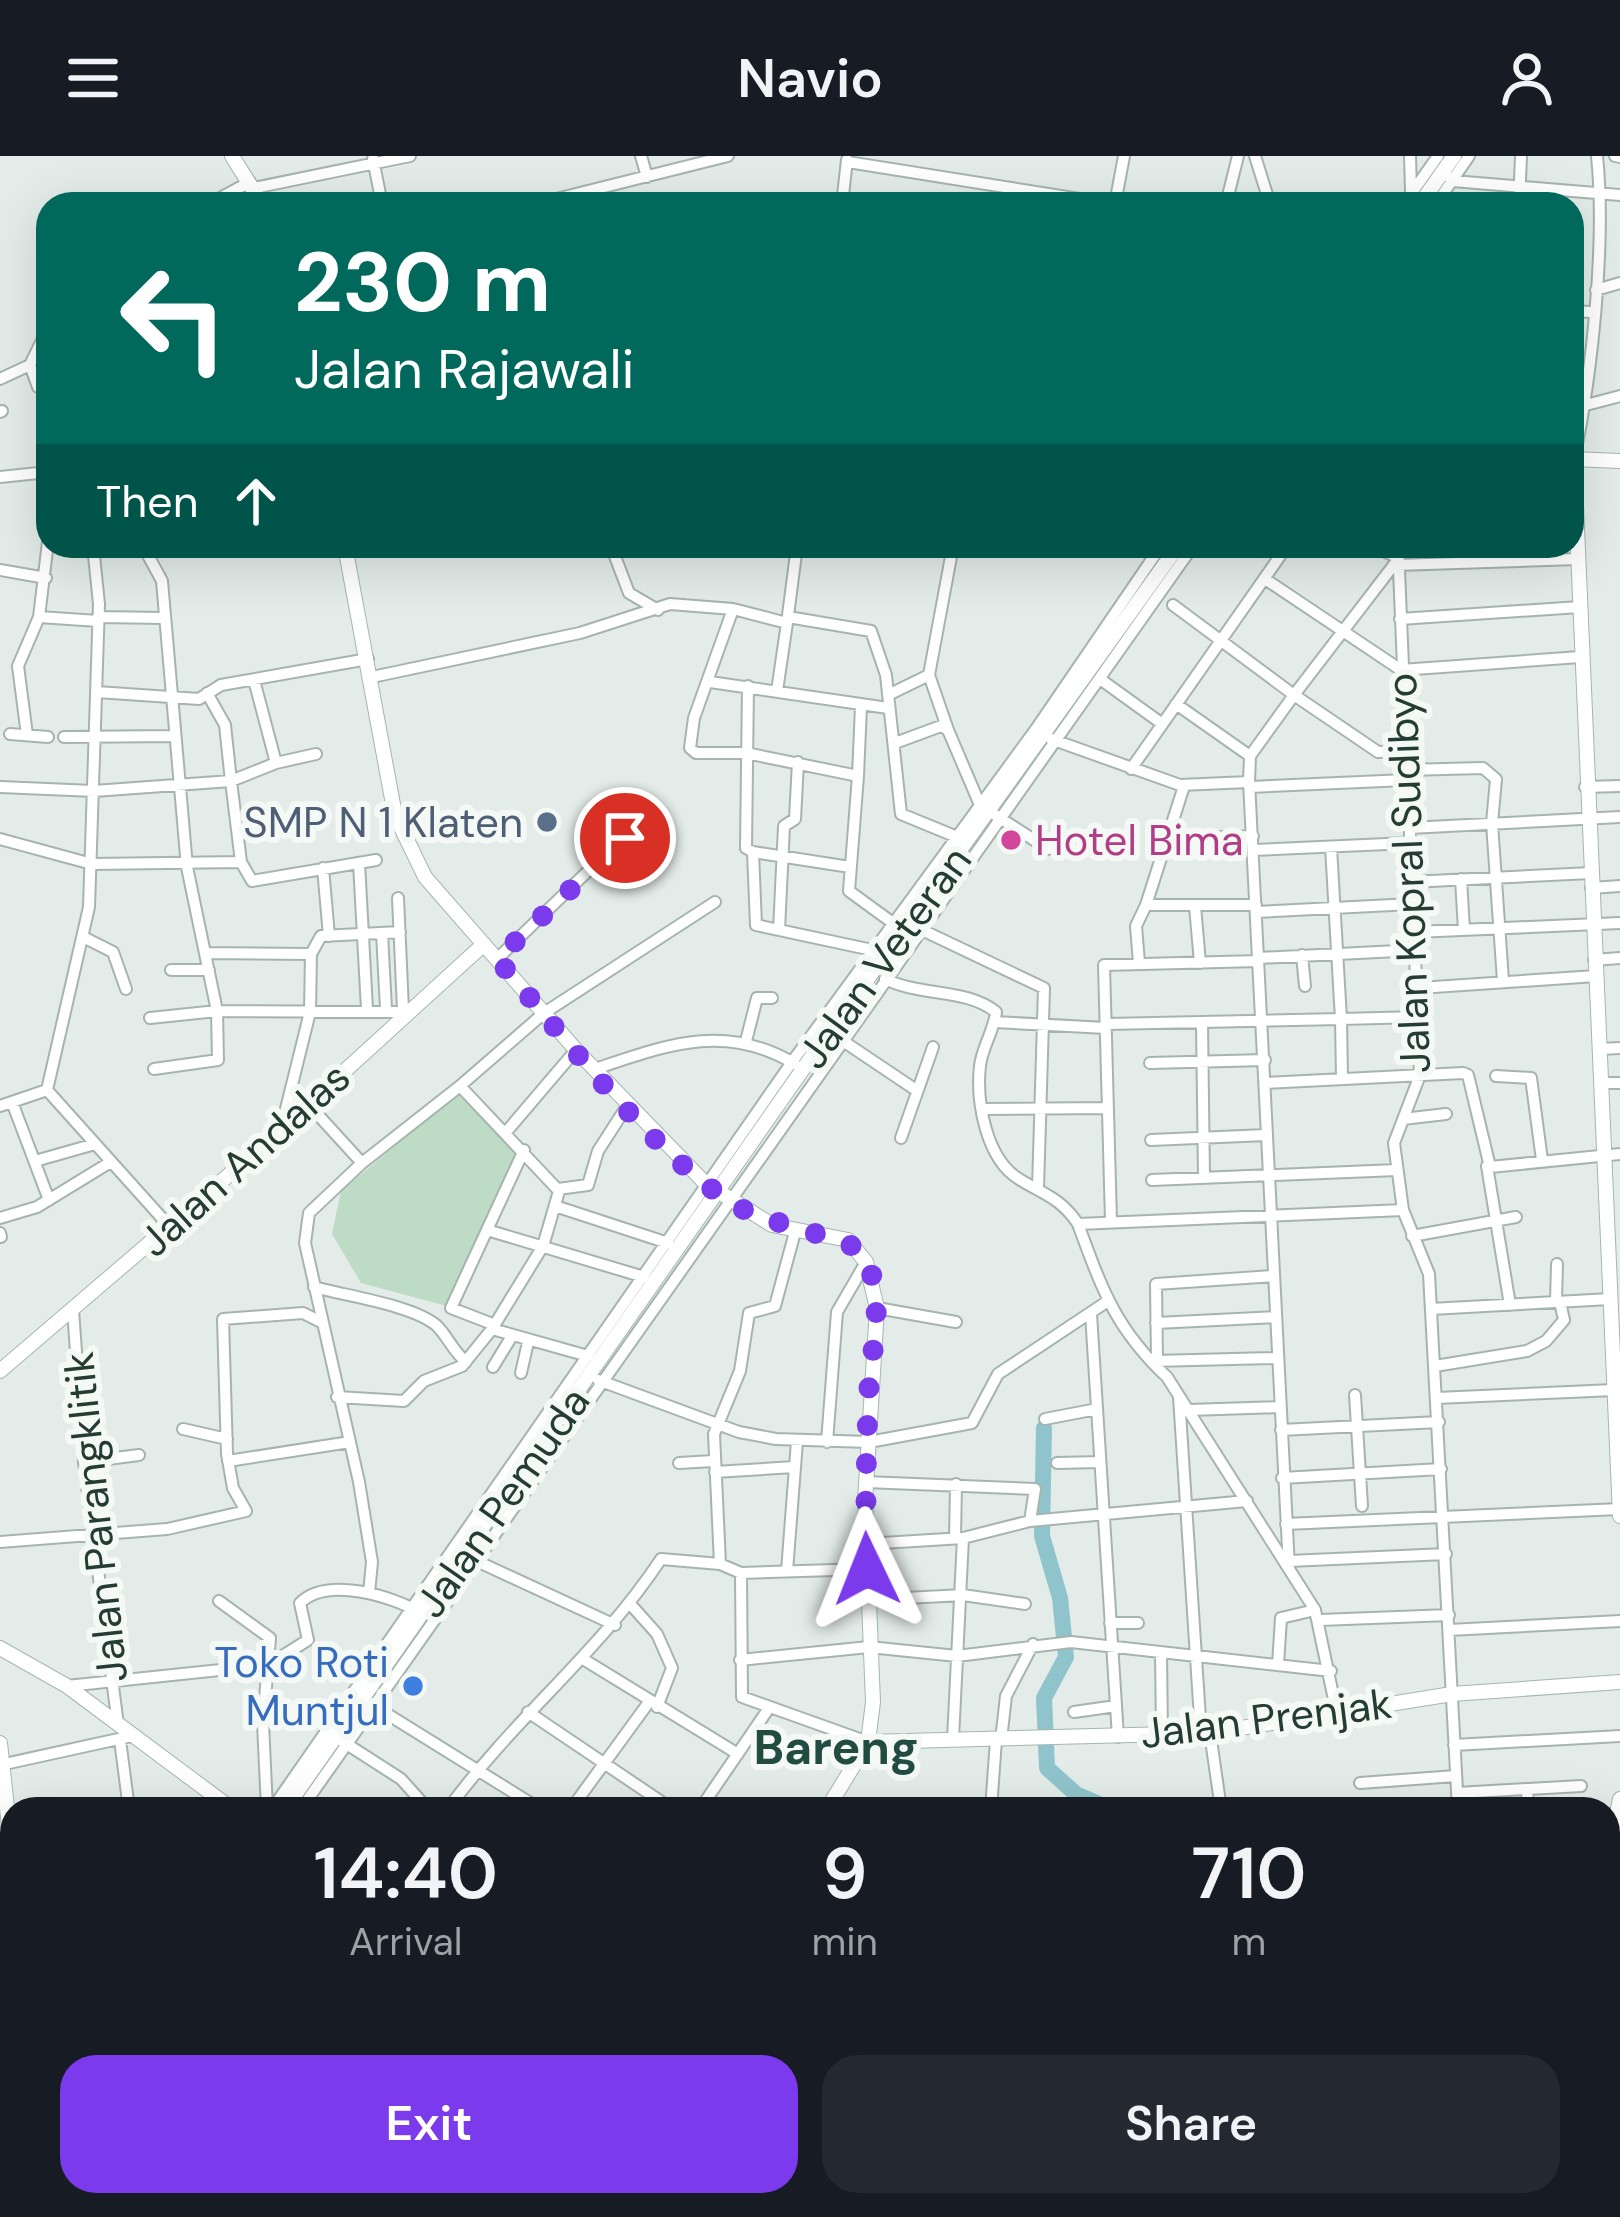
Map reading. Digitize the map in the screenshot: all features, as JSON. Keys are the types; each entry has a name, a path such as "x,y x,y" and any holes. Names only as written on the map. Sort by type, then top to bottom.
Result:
{"street":[{"path":"236,192 373,159 410,156"},
{"path":"641,156 647,177"},
{"path":"585,192 728,156"},
{"path":"1116,192 1124,156"},
{"path":"1229,192 1238,156"},
{"path":"1255,156 1266,192"},
{"path":"1410,156 1417,192"},
{"path":"1423,192 1438,156"},
{"path":"1448,177 1454,156"},
{"path":"1430,192 1469,156"},
{"path":"1520,192 1521,156"},
{"path":"1584,413 1601,194 1597,156"},
{"path":"238,157 256,192"},
{"path":"373,159 380,192"},
{"path":"843,192 847,159 1042,192"},
{"path":"1448,177 1574,192"},
{"path":"1584,193 1620,195"},
{"path":"1596,290 1620,283"},
{"path":"1584,312 1592,312"},
{"path":"0,379 30,365 36,352"},
{"path":"1584,363 1588,363"},
{"path":"30,365 36,382"},
{"path":"1586,405 1620,396"},
{"path":"1584,459 1620,461"},
{"path":"0,477 36,473"},
{"path":"27,735 18,666 39,617 47,558"},
{"path":"47,1090 83,946 92,864 98,692 93,558"},
{"path":"150,558 162,581 168,699 187,867 217,1011 218,1060 154,1069"},
{"path":"347,558 399,832 425,877 627,1106 718,1193 751,1216 795,1232 848,1240 866,1262 878,1308 866,1481 869,1736 834,1797"},
{"path":"616,558 629,593 658,610"},
{"path":"777,691 795,558"},
{"path":"951,558 929,675 949,720 948,730 990,812 1048,849"},
{"path":"1157,595 1160,558"},
{"name":"Jalan Veteran","path":"718,1193 798,1065 847,1005 881,953 907,928 1045,735 1157,595 1173,558"},
{"path":"1184,558 1100,679 1045,735 1184,786 1491,771 1497,797 1492,823 1503,982"},
{"path":"1131,769 1279,558"},
{"path":"1289,1565 1266,1176 1264,1023 1250,756 1396,558"},
{"name":"Jalan Kopral Sudibyo","path":"1397,558 1420,1075 1394,1143 1403,1210 1429,1274 1457,1797"},
{"path":"1286,1524 1620,1512 1612,1190 1603,1155 1578,559 1488,558"},
{"path":"0,570 46,578"},
{"path":"1264,579 1401,670 1580,658"},
{"path":"1157,595 1378,752 1405,751"},
{"path":"372,676 625,622 689,602 871,632 896,743 901,814 957,837"},
{"path":"1400,619 1580,607"},
{"path":"733,609 694,718 690,748 696,754 746,753 858,776"},
{"path":"39,617 165,618"},
{"path":"98,692 200,699 254,680 368,659"},
{"path":"710,682 860,706 888,701 929,675"},
{"path":"1100,679 1161,722"},
{"path":"254,680 276,763"},
{"path":"748,686 746,848 850,866"},
{"path":"207,693 225,725 241,862 252,881 376,860"},
{"path":"1176,704 1250,756"},
{"path":"860,706 849,891 907,928 1042,984 1045,1026 1038,1188"},
{"path":"896,743 937,727 948,730"},
{"path":"10,734 48,737"},
{"path":"64,737 172,736"},
{"path":"0,787 94,791 231,781 316,754"},
{"path":"779,930 784,826 795,819 798,762"},
{"path":"1139,963 1136,926 1184,786"},
{"path":"1585,787 1620,786"},
{"path":"283,1797 316,1766 668,1243 718,1193 840,1039 847,1005 874,993 885,979 957,837 990,812"},
{"path":"1409,828 1620,817"},
{"path":"497,959 616,844 641,831"},
{"path":"1168,839 1253,836"},
{"path":"0,839 92,864 187,867 241,862"},
{"path":"1254,850 1409,843"},
{"path":"1331,847 1342,1079"},
{"path":"753,852 755,921 881,953"},
{"path":"359,863 367,1010"},
{"path":"322,868 329,936"},
{"path":"1411,882 1496,878 1591,880 1620,886"},
{"path":"1461,879 1464,930"},
{"path":"150,1018 217,1011 406,1011 398,898"},
{"path":"369,1593 372,1562 350,1442 316,1303 305,1223 362,1163 544,1013 715,902"},
{"path":"1146,905 1335,908 1412,904"},
{"path":"1195,906 1200,963"},
{"path":"1415,932 1620,923"},
{"path":"281,1129 310,1012 311,954 316,939 400,932"},
{"path":"382,933 386,1010"},
{"name":"Jalan Andalas","path":"0,1371 222,1182 484,944"},
{"path":"83,946 118,958 126,988"},
{"path":"1111,1221 1104,965 1417,950"},
{"path":"207,953 311,954"},
{"path":"1302,955 1305,986"},
{"path":"1418,988 1503,982 1595,968 1620,958"},
{"path":"171,970 209,970"},
{"path":"885,979 916,993 976,998 996,1012 980,1065 982,1109 1000,1158 1019,1179 1056,1196 1078,1224 1106,1303 1189,1410 1289,1565 1317,1615 1336,1709"},
{"path":"746,1041 757,998 772,998"},
{"path":"995,1022 1106,1026 1419,1017"},
{"path":"1202,1023 1204,1177"},
{"path":"595,1069 710,1039 746,1041 798,1065"},
{"path":"840,1039 916,1090"},
{"path":"902,1138 933,1047"},
{"path":"1600,1049 1620,1048"},
{"path":"507,1131 576,1050"},
{"path":"1150,1063 1265,1060"},
{"path":"1265,1083 1468,1075 1510,1305"},
{"path":"1496,1076 1531,1078 1542,1160"},
{"path":"1601,1083 1620,1083"},
{"path":"460,1086 558,1189"},
{"path":"47,1090 6,1104 49,1200"},
{"path":"47,1090 169,1226"},
{"path":"309,1105 362,1163"},
{"path":"558,1189 588,1184 598,1151 627,1106"},
{"path":"982,1109 1108,1108"},
{"path":"1403,1119 1446,1114"},
{"path":"1603,1120 1620,1119"},
{"path":"1151,1140 1266,1135"},
{"path":"35,1161 94,1144"},
{"path":"524,1150 451,1308 528,1342 588,1356"},
{"path":"1487,1166 1620,1154"},
{"path":"0,1218 49,1200 109,1163"},
{"path":"1152,1180 1397,1170"},
{"path":"337,1397 404,1401 424,1381 466,1362 494,1327 544,1246 558,1189"},
{"name":"Jalan Pemuda","path":"294,1797 369,1703 419,1611 469,1558 718,1193"},
{"path":"555,1206 668,1243"},
{"path":"1078,1224 1403,1210"},
{"path":"1412,1236 1516,1217"},
{"path":"487,1230 644,1276"},
{"path":"720,1564 714,1467 717,1424 740,1371 748,1313 775,1306 795,1232"},
{"path":"826,1442 836,1312 866,1262"},
{"path":"1435,1366 1538,1346 1564,1319 1558,1302 1557,1264"},
{"path":"1154,1361 1154,1287 1160,1282 1274,1276"},
{"path":"314,1288 413,1312 438,1327 448,1348 466,1362"},
{"path":"1431,1309 1558,1302 1613,1308"},
{"path":"303,1313 316,1303"},
{"path":"595,1378 717,1424 797,1441 868,1442 972,1423 998,1374 1106,1303"},
{"path":"878,1308 956,1322"},
{"name":"Jalan Parangklitik","path":"73,1310 84,1462 128,1797"},
{"path":"0,1542 174,1528 246,1511 228,1462 223,1319 303,1313 321,1322"},
{"path":"1091,1314 1118,1737"},
{"path":"1156,1323 1276,1317"},
{"path":"493,1367 512,1336"},
{"path":"520,1373 528,1342"},
{"path":"1154,1361 1276,1358"},
{"path":"1437,1398 1616,1381"},
{"path":"1355,1395 1362,1506"},
{"path":"1179,1396 1196,1657 1218,1797"},
{"path":"1189,1410 1280,1407"},
{"path":"1045,1420 1097,1408"},
{"path":"1281,1430 1439,1422"},
{"path":"183,1429 227,1439"},
{"path":"787,1571 797,1441"},
{"path":"228,1462 350,1442"},
{"path":"84,1462 139,1455"},
{"path":"1057,1463 1099,1462"},
{"path":"679,1463 794,1467"},
{"path":"1282,1478 1441,1469"},
{"path":"866,1481 1035,1489 1036,1520"},
{"path":"953,1739 963,1595 956,1484"},
{"path":"866,1544 959,1538 1036,1520 1247,1501"},
{"path":"1289,1565 1446,1554"},
{"path":"457,1797 528,1712 632,1606 669,1556 720,1564 741,1573 867,1569"},
{"path":"523,1797 369,1703 469,1558 615,1625"},
{"path":"741,1573 742,1696 763,1717 869,1736"},
{"path":"67,1686 262,1665 308,1640 302,1599 332,1592 369,1593 419,1611"},
{"path":"867,1600 963,1595 1025,1604"},
{"path":"219,1601 262,1628 270,1641 262,1665 269,1797"},
{"path":"579,1797 653,1705 672,1668 657,1634 632,1606"},
{"path":"1278,1665 1281,1618 1449,1615"},
{"path":"1449,1630 1620,1622"},
{"path":"1109,1623 1138,1623"},
{"path":"740,1660 869,1647 957,1656 1064,1642 1331,1671"},
{"path":"992,1797 1006,1696 1034,1644"},
{"path":"0,1648 67,1686 123,1734 215,1797"},
{"path":"1161,1652 1162,1735"},
{"path":"583,1659 738,1754"},
{"name":"Jalan Prenjak","path":"869,1736 998,1740 1205,1733 1452,1694 1620,1682"},
{"path":"1074,1712 1116,1706"},
{"path":"528,1712 654,1797"},
{"path":"708,1797 763,1717"},
{"path":"1,1764 123,1734"},
{"path":"1454,1745 1620,1736"},
{"path":"342,1741 401,1779 417,1797"},
{"path":"0,1743 5,1797"},
{"path":"305,1797 316,1766"},
{"path":"1360,1783 1456,1777"},
{"path":"1457,1793 1581,1786"},
{"path":"1527,1789 1527,1797"}],"green space":[{"path":"457,1094 523,1150 454,1308 361,1283 332,1234 341,1191"}],"waterway":[{"path":"1044,1428 1042,1536 1060,1598 1066,1657 1044,1698 1047,1768 1083,1797"}],"place":[{"name":"SMP N 1 Klaten","path":"547,822"},
{"name":"Hotel Bima","path":"1011,840"},
{"name":"Toko Roti Muntjul","path":"413,1686"}],"district":[{"name":"Bareng","path":"836,1747"}],"route":[{"path":"625,838 497,959 627,1106 708,1186 751,1216 795,1232 848,1240 862,1253 878,1308 869,1388 867,1569"}]}
